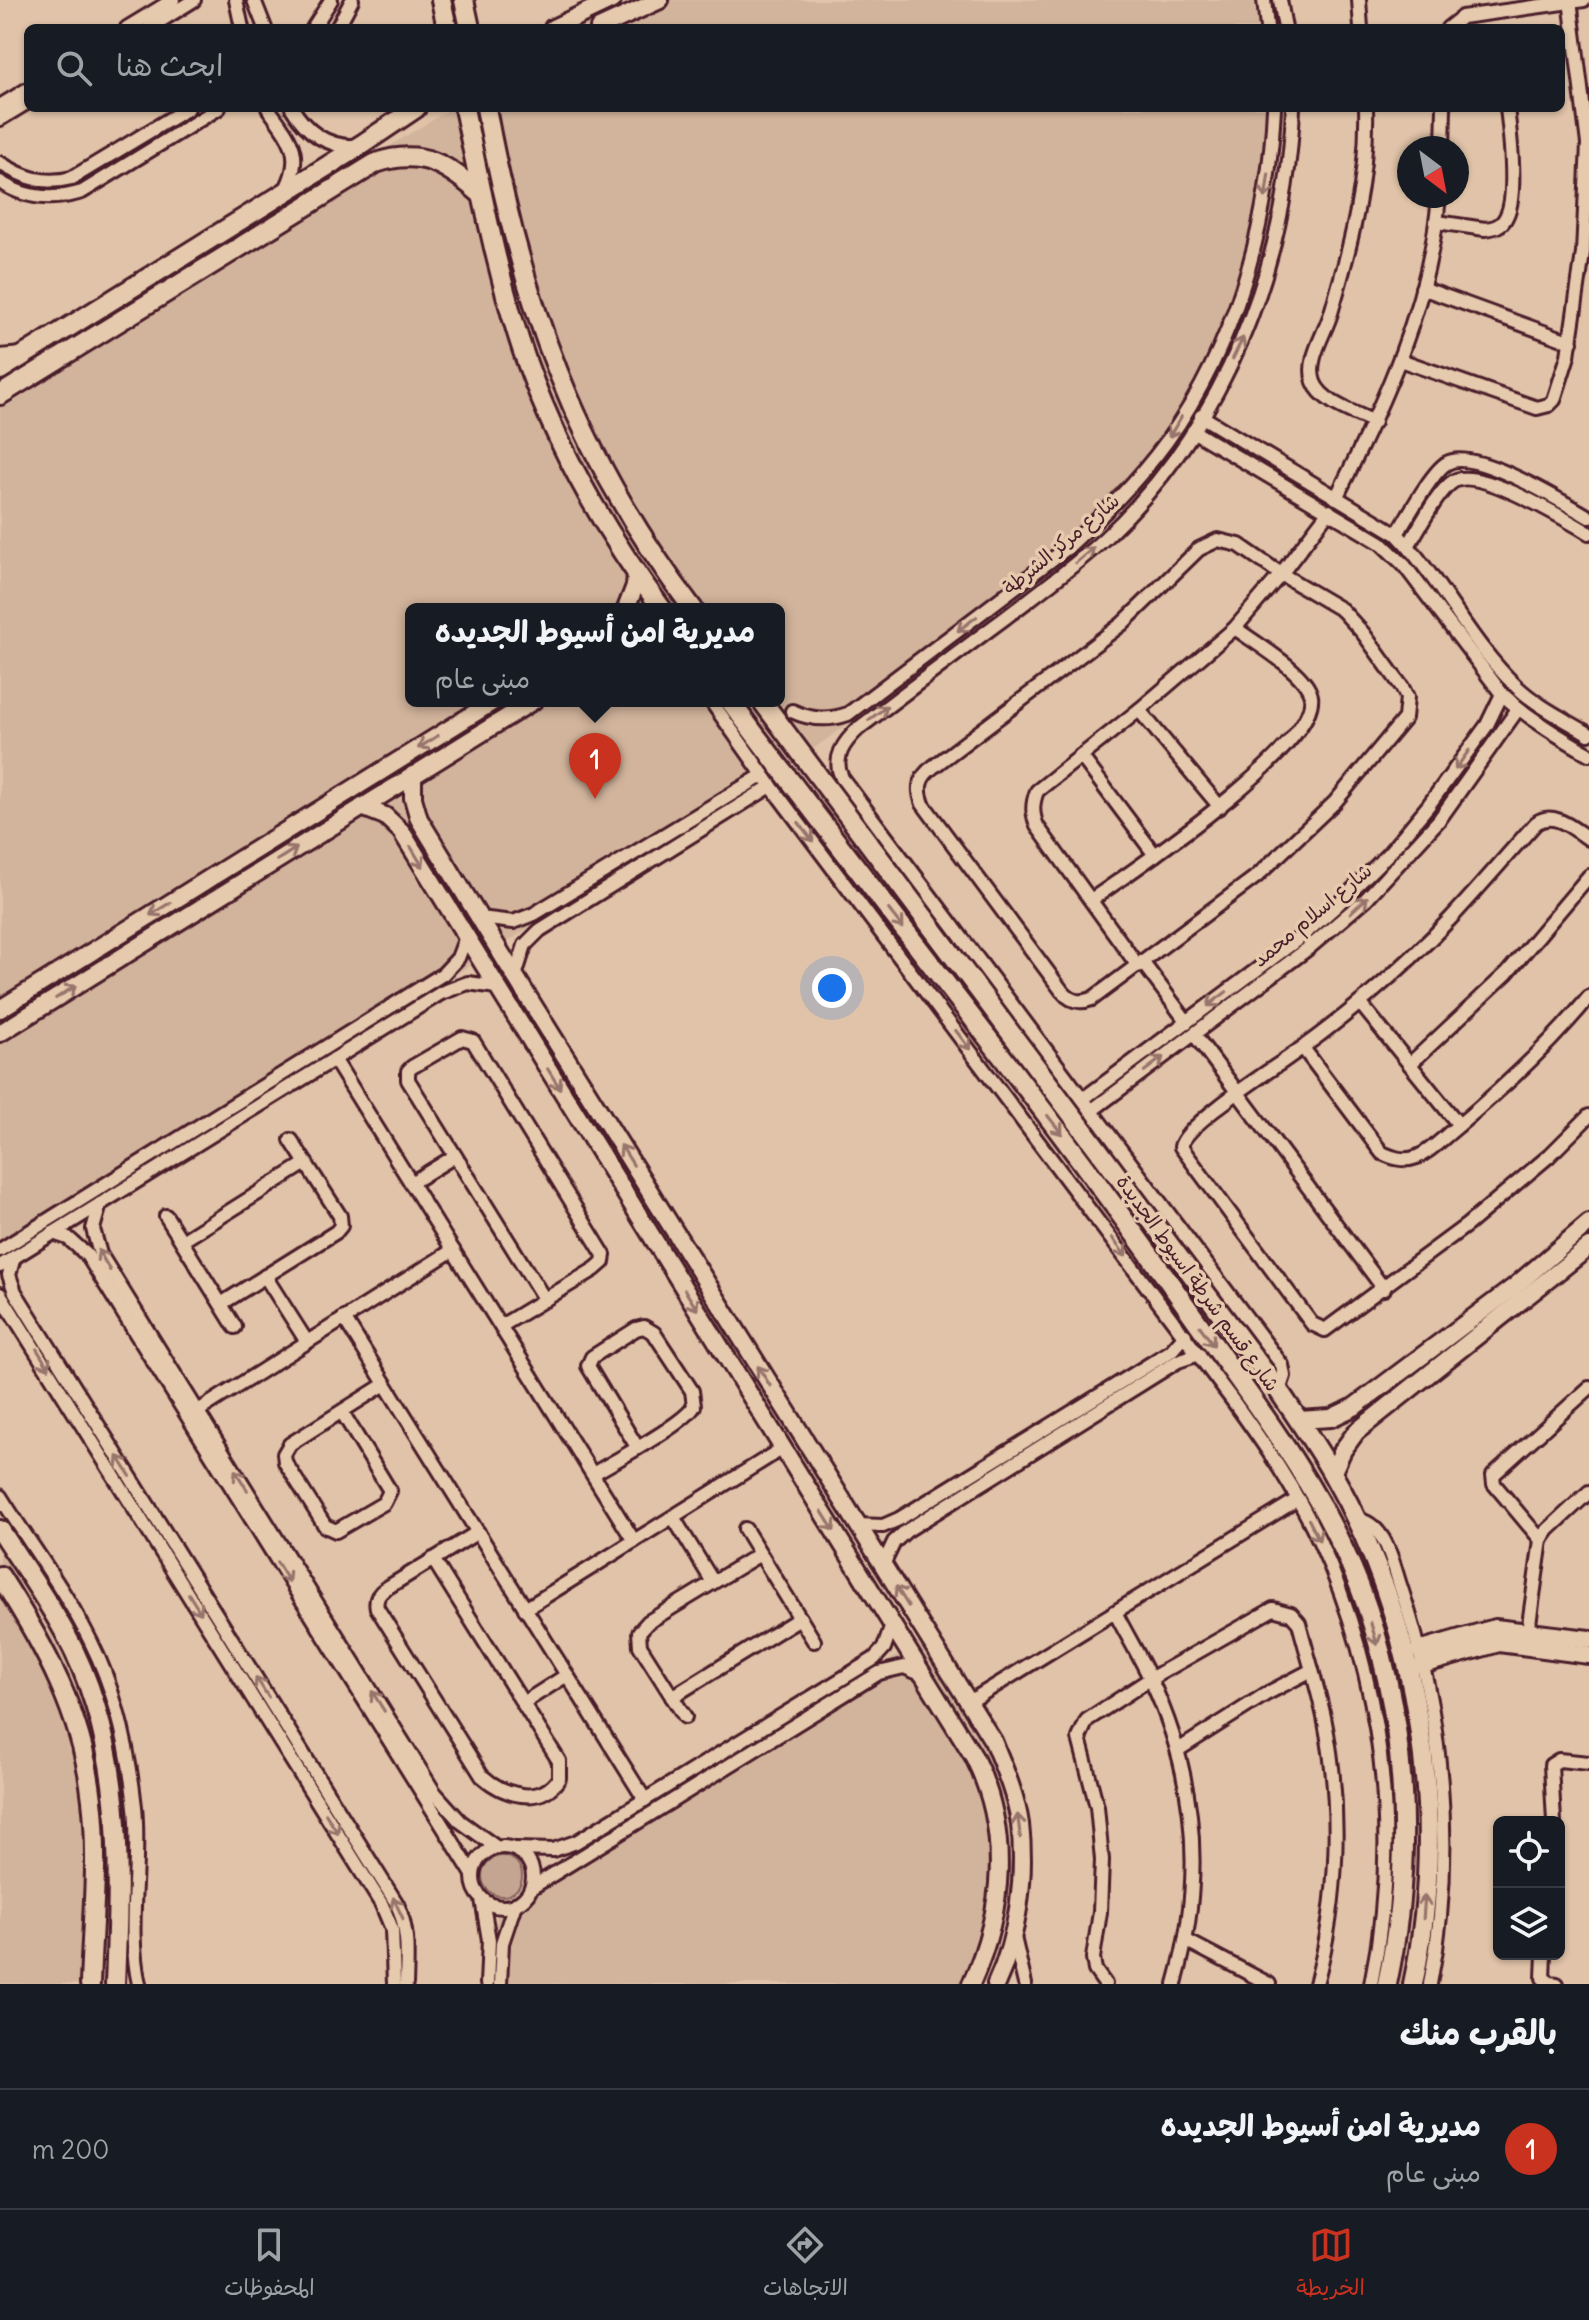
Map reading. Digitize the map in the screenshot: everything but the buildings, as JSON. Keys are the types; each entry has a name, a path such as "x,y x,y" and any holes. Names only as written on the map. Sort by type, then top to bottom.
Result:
{"main road":[{"path":"441,0 446,24"},
{"path":"464,0 469,24"},
{"path":"0,370 410,112"},
{"path":"465,112 511,310 538,392 588,498 658,603"},
{"path":"487,112 522,272 561,384 632,523 689,603"},
{"path":"361,145 375,151 376,163"},
{"path":"0,395 376,163 399,157 434,161 455,172 482,195"},
{"path":"141,282 153,300"},
{"path":"538,392 553,392 561,384"},
{"path":"550,419 562,408 572,409"},
{"name":"شارع قسم شرطة اسيوط الجديدة","path":"733,707 781,790 826,829 840,862 872,887 1121,1213 1267,1416 1294,1474 1333,1529 1350,1589 1386,1680 1399,1759 1402,1873 1398,1921 1387,1984"},
{"name":"شارع قسم شرطة اسيوط الجديدة","path":"771,707 785,716 855,810 892,874 978,975 1137,1201 1279,1391 1332,1474 1355,1519 1421,1700 1426,1865 1423,1920 1413,1984"},
{"path":"826,829 839,825 855,810"},
{"path":"872,887 892,874"},
{"path":"1121,1213 1137,1201"},
{"path":"1333,1529 1355,1519"},
{"path":"0,1530 65,1634 86,1680 101,1728 115,1796 126,1905 115,1984"},
{"path":"0,1576 55,1669 74,1716 86,1761 93,1802 95,1844 90,1984"},
{"path":"1399,1759 1422,1756"}],"street":[{"path":"134,24 173,0"},
{"path":"155,24 194,0"},
{"path":"254,0 263,24"},
{"path":"316,24 331,0"},
{"path":"339,24 352,0"},
{"path":"561,24 612,0"},
{"path":"608,24 660,0"},
{"path":"1264,0 1267,24"},
{"path":"1280,0 1284,24"},
{"path":"1359,0 1361,24"},
{"path":"1453,24 1462,17 1584,0"},
{"path":"1400,360 1537,408 1554,400 1571,342 1583,250 1588,144 1570,1"},
{"path":"235,2 241,24"},
{"path":"1494,13 1495,24"},
{"path":"0,106 24,91"},
{"path":"0,119 24,104"},
{"path":"0,163 23,177 60,181 83,172 182,112"},
{"path":"0,182 23,194 58,198 82,192 212,112"},
{"path":"271,112 294,149 295,168 284,193"},
{"path":"295,112 306,127 321,139 336,145 361,145"},
{"name":"شارع مركز الشرطة","path":"785,716 814,719 848,714 1067,548 1145,468 1168,439 1204,376 1236,303 1259,228 1267,189 1274,112"},
{"name":"شارع مركز الشرطة","path":"855,810 839,774 839,755 852,734 1105,538 1153,488 1193,431 1242,340 1270,261 1285,191 1293,112"},
{"path":"1366,112 1360,203 1355,231 1312,370 1317,388 1323,396 1374,422"},
{"path":"1443,136 1444,112"},
{"path":"1437,222 1485,229 1505,220 1512,180 1508,112"},
{"path":"125,147 134,160"},
{"path":"1336,498 1374,422 1400,360 1422,288 1438,208"},
{"path":"1422,288 1571,342"},
{"path":"0,356 25,354"},
{"path":"1204,376 1220,383"},
{"path":"1201,416 1397,534 1516,685 1538,703 1589,734"},
{"path":"1193,431 1368,534 1404,565 1502,694 1518,709 1589,754"},
{"path":"1397,534 1441,467 1456,459 1473,461 1530,483 1581,514 1589,533"},
{"path":"1408,546 1451,483 1466,477 1581,514"},
{"path":"1187,1022 1037,826 1033,802 1037,791 1235,628 1329,511"},
{"path":"1368,534 1376,522"},
{"path":"1229,541 1281,574 1336,606 1357,625 1407,697 1405,718 1335,802 1257,876 1092,999 1079,1002 1066,997 923,804 919,783 924,773 1122,624 1208,543 1229,541"},
{"path":"628,603 636,574"},
{"path":"1091,900 1220,807 1260,770 1301,726 1309,713 1311,698 1306,684 1235,628"},
{"path":"1485,673 1497,664"},
{"name":"شارع اسلام محمد","path":"1083,1099 1308,931 1389,853 1487,725 1502,694"},
{"path":"0,1009 484,707"},
{"path":"0,1033 523,707"},
{"path":"715,707 763,775 781,790 840,862 1199,1354 1294,1474 1298,1499 1350,1589 1382,1768 1385,1873 1371,1984"},
{"name":"شارع اسلام محمد","path":"1091,1111 1339,924 1391,874 1462,791 1518,709"},
{"path":"1139,710 1220,807"},
{"path":"1081,756 1155,855"},
{"path":"413,775 416,812 515,976 993,1741 1012,1791 1020,1823 1022,1862 1013,1931 996,1984"},
{"path":"480,918 501,922 534,914 763,775"},
{"path":"515,976 525,945 540,930 781,790"},
{"path":"362,807 385,816 396,825 983,1774 994,1808 1000,1863 990,1937 971,1984"},
{"path":"855,810 978,975 1083,1099 1282,1365 1284,1376 1279,1391"},
{"path":"1589,839 1553,818 1541,819 1450,919 1360,1003 1303,1048 1238,1092 1183,1138 1183,1151 1316,1328 1330,1329 1478,1215 1549,1156 1589,1116"},
{"path":"1410,1064 1507,973 1589,876"},
{"path":"195,887 207,904"},
{"path":"0,1266 100,1204 195,1137 443,974 458,958 466,937"},
{"path":"1247,977 1256,988"},
{"path":"0,1250 334,1059 449,988 468,983 497,987"},
{"path":"1303,1048 1382,1153 1406,1160 1418,1157 1511,1079 1589,997"},
{"path":"1360,1003 1459,1125"},
{"path":"376,1016 384,1028"},
{"path":"1194,1034 1384,1289"},
{"path":"501,1326 545,1300 598,1267 604,1259 604,1251 473,1041 458,1039 412,1067 407,1074 409,1083 545,1300"},
{"path":"334,1059 634,1541"},
{"path":"578,1118 596,1106"},
{"path":"221,1304 341,1226 340,1216 291,1140"},
{"path":"411,1183 455,1156"},
{"path":"182,1241 306,1163"},
{"path":"100,1204 94,1220 96,1246 160,1361 330,1636 440,1800 469,1829 496,1847 562,1848 874,1659 884,1648 892,1625"},
{"path":"166,1216 235,1327"},
{"path":"1299,1420 1331,1418 1354,1407 1514,1287 1589,1223"},
{"path":"53,1233 68,1238 87,1255 198,1411 472,1873 474,1887 482,1899 489,1940 487,1984"},
{"path":"1332,1474 1356,1432 1589,1247"},
{"path":"198,1411 453,1250"},
{"path":"14,1257 9,1275 12,1286 382,1905 392,1929 394,1984"},
{"path":"265,1276 307,1342"},
{"path":"0,1294 397,1904 403,1917 407,1941 406,1984"},
{"path":"344,1318 645,1800"},
{"path":"593,1474 637,1447 689,1415 695,1401 692,1391 654,1333 644,1327 592,1357 588,1366 637,1447"},
{"path":"857,1525 883,1526 899,1519 1171,1351 1185,1335"},
{"path":"883,1565 894,1542 906,1531 1178,1361 1199,1354"},
{"path":"342,1412 390,1491 384,1503 336,1531 325,1526 285,1462 284,1454 290,1444 385,1384"},
{"path":"1541,1540 1494,1484 1493,1475 1589,1388"},
{"path":"525,1609 783,1448"},
{"path":"800,1476 819,1463"},
{"path":"1528,1631 1541,1540 1589,1492"},
{"path":"0,1496 90,1640 112,1696 130,1769 135,1809 137,1856 126,1905 139,1984"},
{"path":"969,1702 1298,1499"},
{"path":"673,1517 713,1582"},
{"path":"1355,1519 1372,1525 1384,1541 1409,1611 1421,1658 1421,1700 1438,1758 1442,1813 1441,1906 1430,1984"},
{"path":"745,1529 814,1641"},
{"path":"433,1559 557,1756 561,1767 559,1778 550,1788 529,1796 506,1791 482,1776 377,1608 377,1597 382,1591 433,1559 478,1532"},
{"path":"685,1717 640,1646 639,1632 648,1622 760,1554"},
{"path":"1105,1984 1095,1970 1093,1958 1102,1886 1101,1833 1094,1791 1079,1738 1087,1720 1150,1679 1273,1609 1282,1609 1299,1623 1324,1719 1332,1770 1336,1828 1330,1915 1316,1984"},
{"path":"1115,1612 1150,1679 1178,1750 1187,1793 1193,1850 1192,1894 1187,1941 1175,1984"},
{"path":"672,1697 800,1618"},
{"path":"1421,1658 1490,1629 1589,1639"},
{"path":"1421,1658 1499,1643 1589,1655"},
{"path":"500,1984 502,1943 515,1904 531,1888 885,1670 904,1667 923,1675"},
{"path":"1178,1750 1266,1694 1312,1670"},
{"path":"523,1703 567,1675"},
{"path":"805,1701 812,1714"},
{"path":"1554,1816 1551,1765 1559,1760 1589,1763"},
{"path":"615,1818 623,1831"},
{"path":"472,1873 480,1856 496,1847"},
{"path":"516,1849 531,1866 531,1888"},
{"path":"1000,1863 1022,1862"},
{"path":"482,1899 501,1907 515,1904"},
{"path":"1013,1931 1025,1984"},
{"path":"1187,1941 1269,1984"},
{"path":"1544,1960 1543,1978 1557,1984"}],"shaded area":[{"path":"641,0 1271,0 1275,24 586,24"},
{"path":"445,112 1281,112 1269,234 1233,335 1189,420 1153,470 1072,554 1017,599 793,764 0,1257 0,385"},
{"path":"0,1550 64,1656 91,1724 102,1771 109,1844 105,1984 0,1984"},
{"path":"919,1642 982,1744 1000,1789 1008,1820 1011,1868 1007,1900 997,1948 983,1984 494,1984 495,1927 503,1884 518,1884 537,1877"},
{"path":"502,1856 516,1862 522,1876 516,1890 502,1896 488,1890 482,1876 488,1862"}],"place":[{"name":"مديرية امن أسيوط الجديده","path":"595,799"}]}
